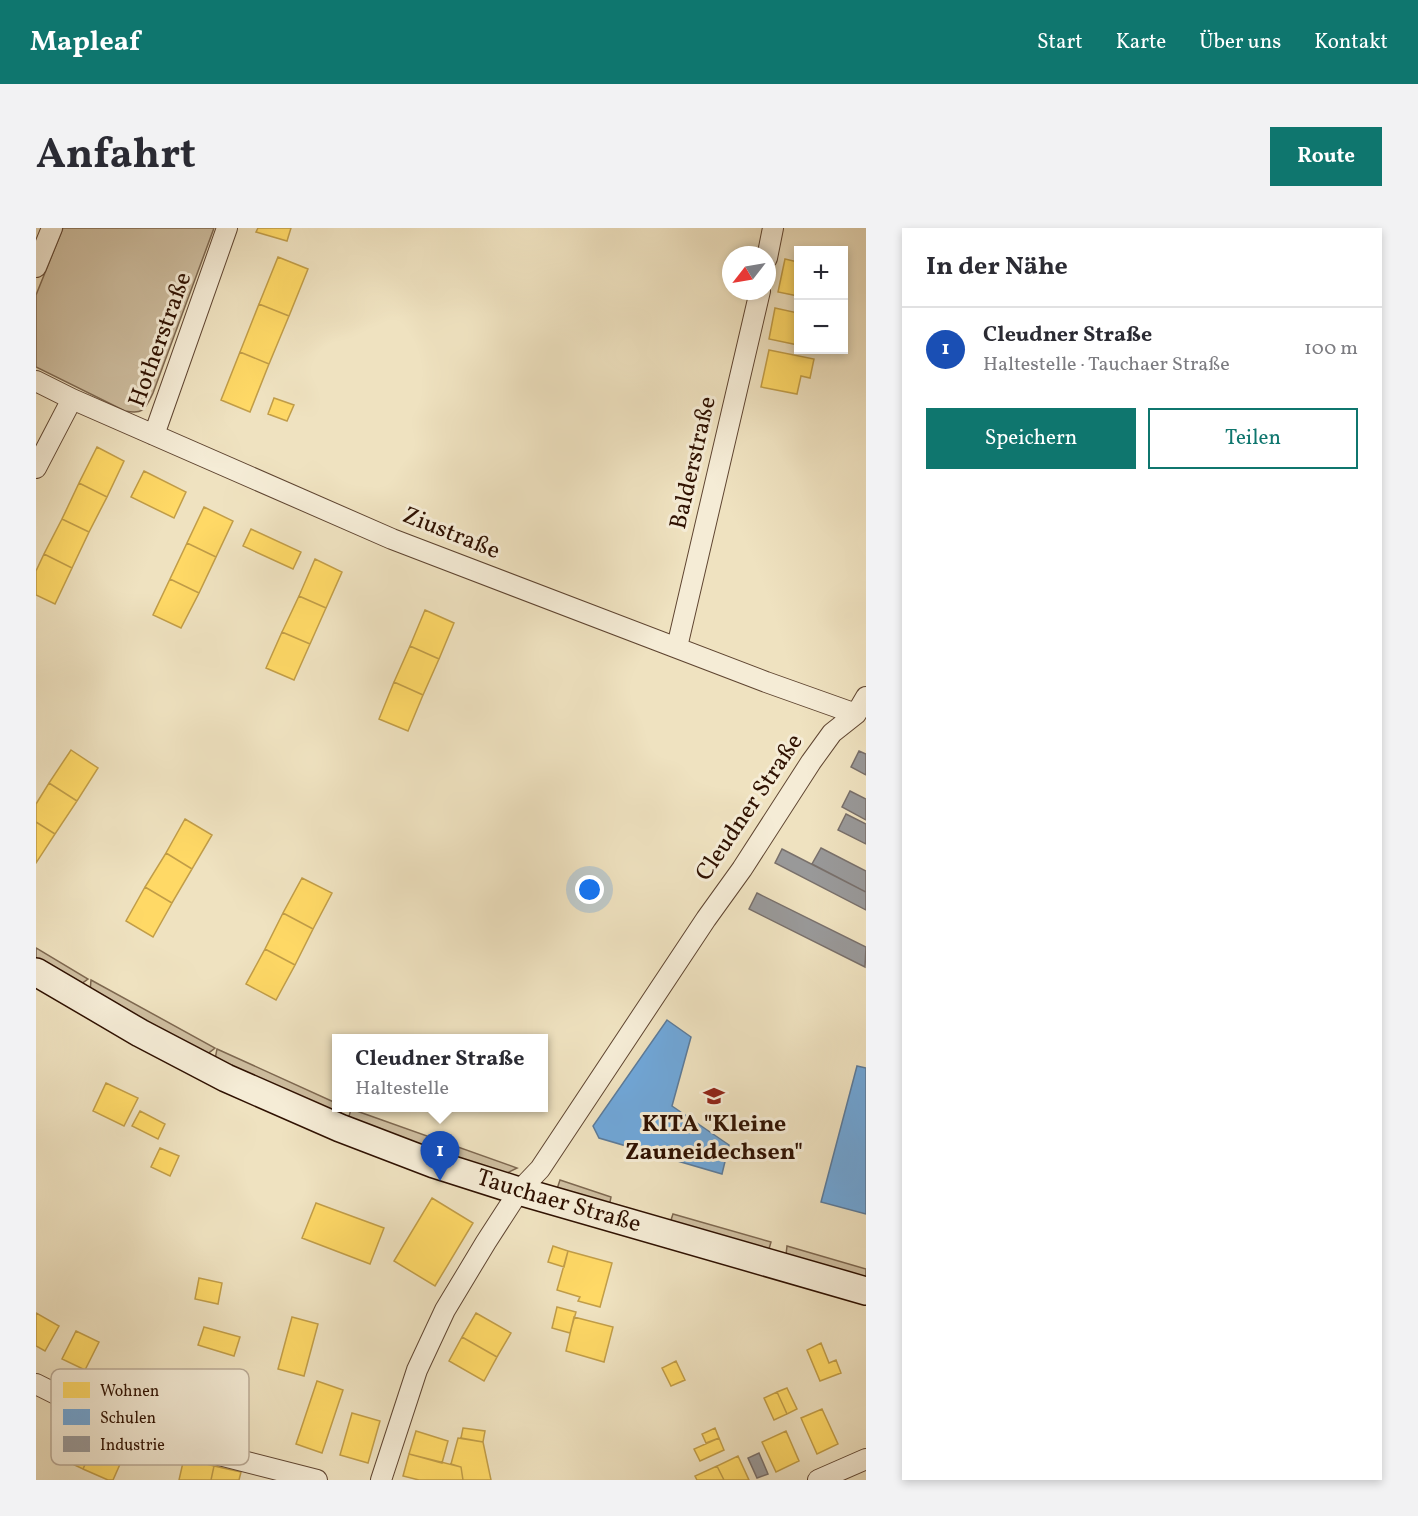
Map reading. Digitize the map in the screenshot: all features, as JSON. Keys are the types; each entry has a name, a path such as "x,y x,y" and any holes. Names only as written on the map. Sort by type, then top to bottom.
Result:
{"main road":[{"name":"Tauchaer Straße","path":"36,972 140,1033 226,1078 371,1140 434,1164 519,1191 866,1292"}],"street":[{"path":"36,267 52,228"},
{"name":"Hotherstraße","path":"154,435 227,228"},
{"path":"769,246 773,228"},
{"name":"Balderstraße","path":"677,647 758,300"},
{"name":"Ziustraße","path":"36,381 72,399 392,538 766,682 861,706"},
{"path":"36,468 72,399"},
{"name":"Cleudner Straße","path":"381,1480 417,1370 431,1339 480,1252 519,1191 540,1169 811,762 832,733 861,706"},
{"path":"36,1384 51,1392"},
{"path":"818,1480 866,1459"},
{"path":"249,1463 317,1480"}],"shaded area":[{"path":"63,228 214,228 153,393 143,410 125,411 36,367 36,295"},
{"path":"36,948 88,979 78,986 36,961"},
{"path":"91,980 215,1048 206,1055 90,992"},
{"path":"217,1049 332,1101 332,1112 215,1059"},
{"path":"350,1112 359,1112 517,1168 505,1174 497,1173 348,1120"},
{"path":"560,1180 611,1197 609,1207 557,1189"},
{"path":"673,1214 771,1242 769,1249 764,1251 670,1223"},
{"path":"787,1246 866,1269 866,1279 786,1255"}],"building: Wohnen":[{"path":"258,228 291,228 287,241 256,232"},
{"path":"278,257 308,269 289,316 259,304"},
{"path":"785,259 794,261 794,295 778,292"},
{"path":"259,304 289,316 269,364 240,352"},
{"path":"775,308 794,312 794,344 769,339"},
{"path":"769,350 814,359 810,378 801,376 797,394 761,387"},
{"path":"240,352 269,364 250,412 221,400"},
{"path":"274,398 294,405 287,421 268,414"},
{"path":"97,447 124,461 107,497 79,483"},
{"path":"144,471 186,492 174,518 131,497"},
{"path":"79,483 107,497 89,532 62,519"},
{"path":"204,507 233,521 216,557 187,543"},
{"path":"62,519 89,532 72,568 44,554"},
{"path":"251,529 301,552 293,569 243,546"},
{"path":"187,543 216,557 199,593 170,579"},
{"path":"44,554 72,568 55,604 36,595 36,571"},
{"path":"315,559 342,572 326,608 299,596"},
{"path":"170,579 199,593 181,628 153,615"},
{"path":"299,596 326,608 310,644 282,632"},
{"path":"425,610 454,623 439,659 410,646"},
{"path":"282,632 310,644 294,680 266,668"},
{"path":"410,646 439,659 423,695 394,682"},
{"path":"394,682 423,695 408,731 379,719"},
{"path":"71,750 98,768 77,801 49,783"},
{"path":"49,783 77,801 55,834 36,822 36,804"},
{"path":"185,819 212,835 192,869 166,853"},
{"path":"36,822 55,834 36,863"},
{"path":"166,853 192,869 172,903 145,887"},
{"path":"302,878 332,893 313,929 283,913"},
{"path":"145,887 172,903 153,937 126,921"},
{"path":"283,913 313,929 295,965 265,949"},
{"path":"265,949 295,965 276,1000 246,984"},
{"path":"106,1083 138,1098 124,1126 93,1111"},
{"path":"140,1111 165,1124 158,1139 132,1126"},
{"path":"160,1148 179,1156 170,1176 151,1167"},
{"path":"432,1198 473,1223 435,1286 394,1261"},
{"path":"316,1203 384,1228 370,1264 302,1238"},
{"path":"553,1246 568,1251 564,1267 548,1262"},
{"path":"568,1251 612,1263 600,1307 578,1301 580,1297 557,1290"},
{"path":"199,1278 222,1283 218,1304 195,1299"},
{"path":"557,1307 576,1312 570,1333 552,1328"},
{"path":"36,1313 59,1326 45,1351 36,1346"},
{"path":"476,1313 511,1333 497,1357 462,1337"},
{"path":"292,1317 318,1324 304,1376 278,1369"},
{"path":"574,1317 613,1327 604,1362 566,1351"},
{"path":"204,1327 240,1337 234,1356 198,1345"},
{"path":"76,1331 99,1342 86,1369 62,1359"},
{"path":"462,1337 497,1357 484,1381 449,1361"},
{"path":"821,1343 829,1363 836,1360 841,1373 820,1381 807,1350"},
{"path":"676,1361 685,1380 671,1386 662,1368"},
{"path":"317,1381 343,1390 322,1453 296,1444"},
{"path":"787,1388 797,1409 787,1414 777,1392"},
{"path":"777,1392 787,1414 774,1420 764,1398"},
{"path":"822,1409 838,1444 817,1454 801,1418"},
{"path":"352,1413 380,1421 368,1463 340,1455"},
{"path":"463,1428 485,1431 483,1442 461,1438"},
{"path":"715,1428 719,1438 706,1443 702,1434"},
{"path":"416,1431 448,1441 442,1463 409,1454"},
{"path":"786,1431 799,1461 776,1472 762,1442"},
{"path":"458,1438 483,1442 491,1480 463,1480 461,1467 451,1464"},
{"path":"719,1438 724,1450 700,1461 694,1449"},
{"path":"409,1454 461,1467 463,1480 419,1480 403,1476"},
{"path":"738,1456 749,1480 724,1480 717,1466"},
{"path":"85,1465 120,1465 113,1480 83,1469"},
{"path":"182,1465 214,1466 211,1480 179,1480"},
{"path":"214,1466 241,1472 239,1480 211,1480"},
{"path":"717,1466 724,1480 697,1480 695,1476"}],"building: Schulen":[{"path":"667,1020 691,1037 672,1106 729,1145 722,1174 599,1138 593,1126"},
{"path":"857,1066 866,1068 866,1214 821,1202"}],"building: Industrie":[{"path":"859,751 866,754 866,775 851,767"},
{"path":"850,791 866,799 866,820 842,807"},
{"path":"846,814 866,824 866,844 838,830"},
{"path":"821,848 866,871 866,892 812,864"},
{"path":"782,849 866,892 866,910 775,863"},
{"path":"757,893 866,947 865,967 749,909"},
{"path":"759,1453 768,1474 757,1478 748,1458"}],"place":[{"name":"KITA \"Kleine Zauneidechsen\"","path":"714,1096"},
{"name":"Cleudner Straße","path":"440,1181"}]}
